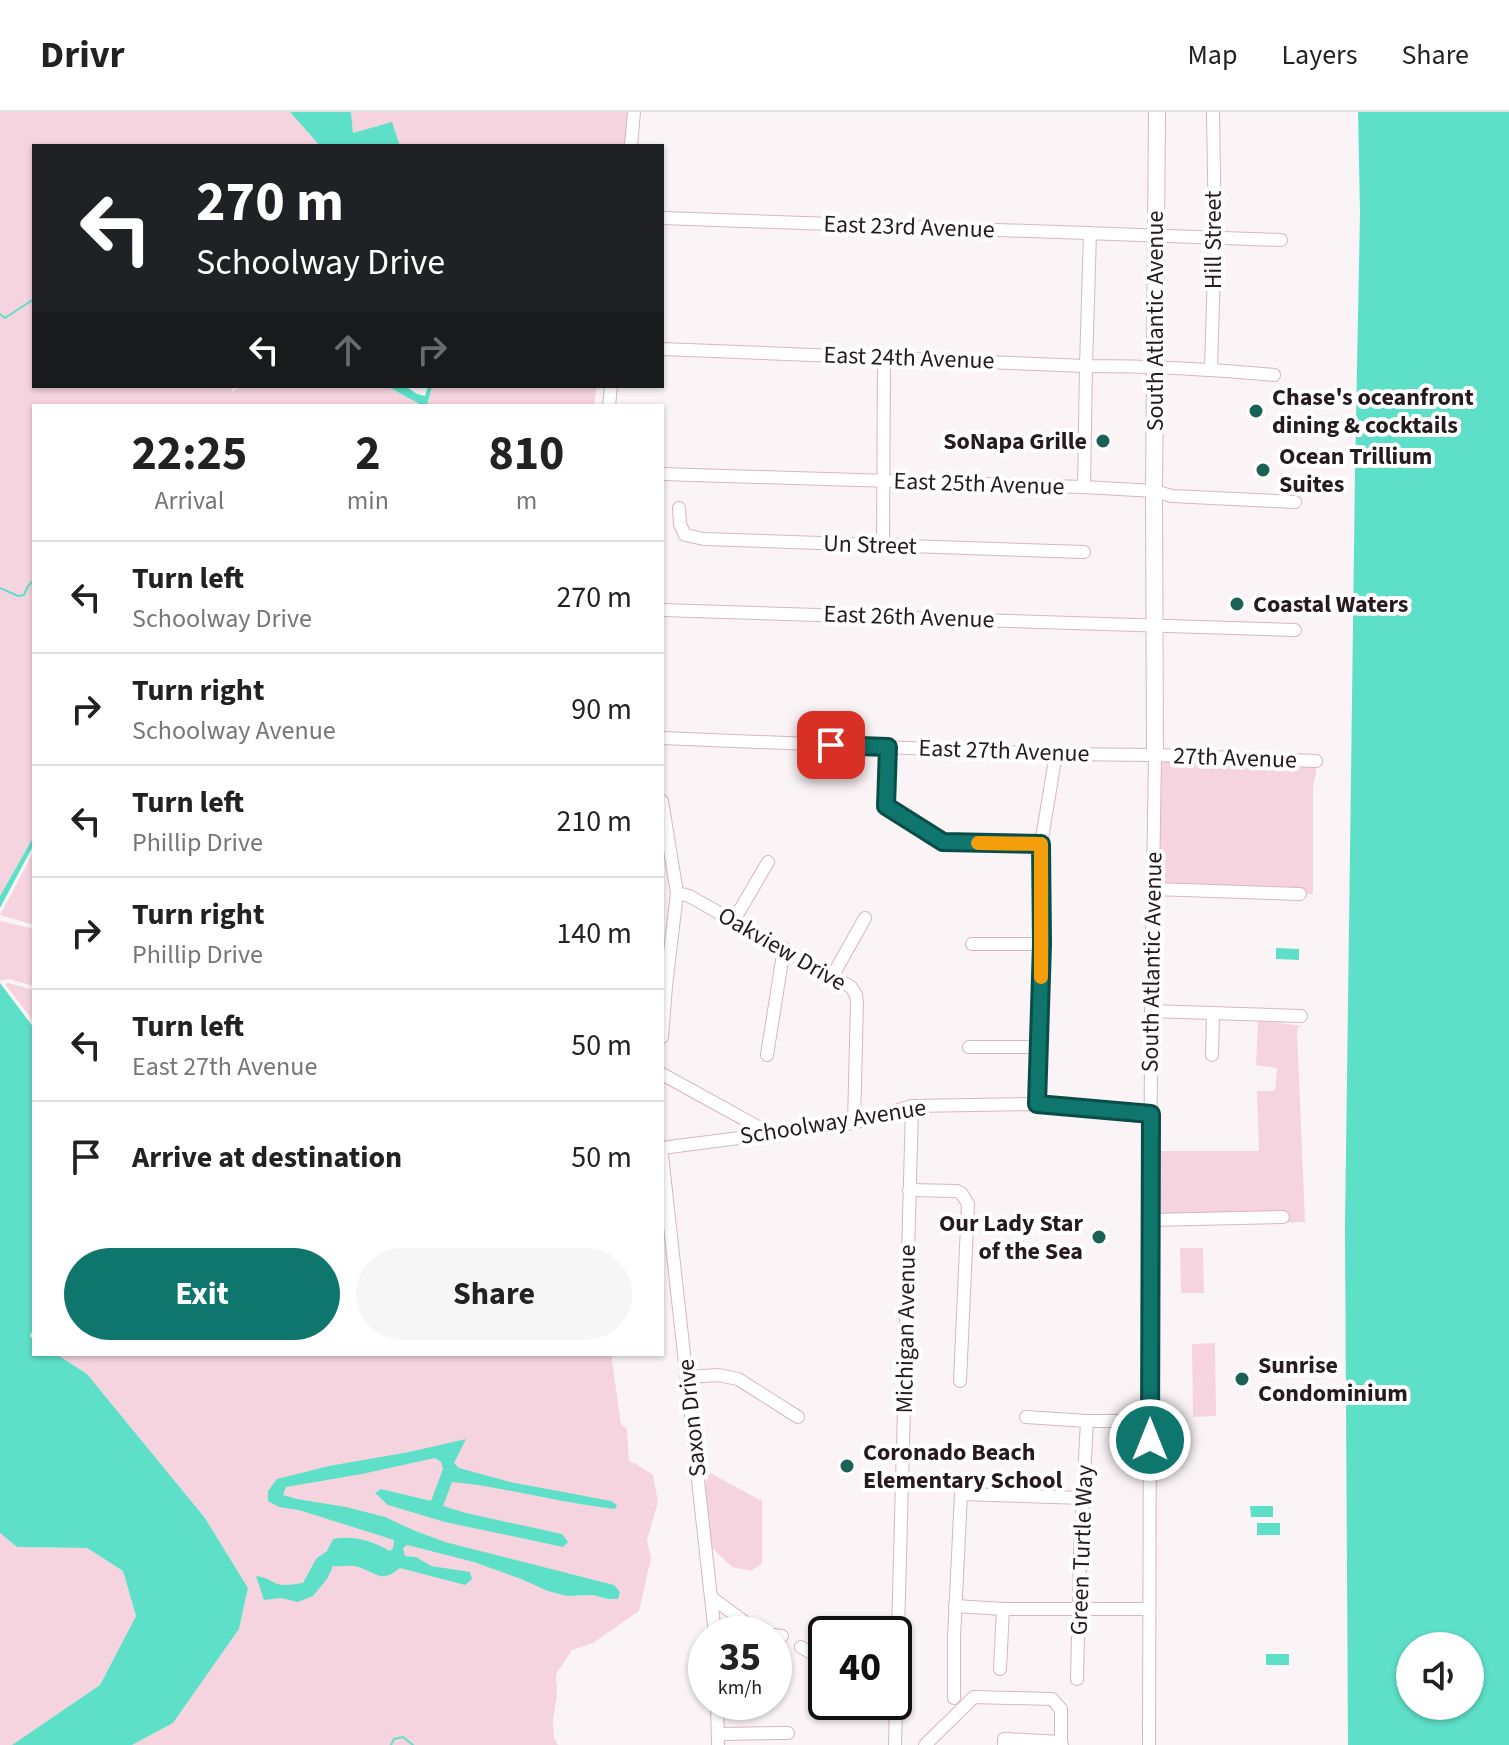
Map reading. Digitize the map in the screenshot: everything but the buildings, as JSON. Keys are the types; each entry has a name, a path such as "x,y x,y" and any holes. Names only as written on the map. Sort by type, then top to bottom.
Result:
{"main road":[{"name":"South Atlantic Avenue","path":"1155,755 1157,112"}],"street":[{"path":"631,144 634,112"},
{"name":"Hill Street","path":"1211,369 1215,237 1213,112"},
{"name":"East 23rd Avenue","path":"664,218 1281,240"},
{"path":"1084,487 1090,233"},
{"name":"East 24th Avenue","path":"664,349 1086,366 1156,366 1274,375"},
{"path":"883,546 884,357"},
{"name":"East 25th Avenue","path":"664,474 1084,487 1154,491 1172,496 1295,502"},
{"name":"Un Street","path":"679,508 680,524 685,535 704,539 1084,552"},
{"name":"East 26th Avenue","path":"664,610 1295,630"},
{"name":"East 27th Avenue","path":"664,738 1056,754 1155,755"},
{"path":"888,747 886,806 943,842 1041,844"},
{"path":"1037,1104 1042,944 1041,844 1056,754"},
{"name":"27th Avenue","path":"1155,755 1316,761"},
{"name":"South Atlantic Avenue","path":"1149,1745 1151,1011 1155,755"},
{"path":"664,813 677,893 664,1012"},
{"path":"734,920 768,862"},
{"path":"1153,889 1300,894"},
{"name":"Oakview Drive","path":"677,893 689,896 734,920 851,987 857,1003 854,1123"},
{"path":"833,975 865,918"},
{"path":"972,944 1042,944"},
{"path":"767,1055 784,948"},
{"path":"1151,1011 1301,1016"},
{"path":"1212,1055 1213,1013"},
{"path":"969,1047 1039,1047"},
{"path":"664,1075 771,1134"},
{"name":"Schoolway Avenue","path":"664,1148 854,1123 912,1106 1037,1104 1151,1114"},
{"name":"Michigan Avenue","path":"897,1616 912,1106"},
{"name":"Saxon Drive","path":"664,1172 713,1616"},
{"path":"909,1190 957,1191 968,1204 960,1381"},
{"path":"1151,1220 1283,1217"},
{"path":"688,1377 718,1375 738,1379 798,1417"},
{"path":"1026,1417 1150,1421"},
{"name":"Green Turtle Way","path":"1077,1679 1087,1421"},
{"path":"954,1698 961,1494 1083,1498"},
{"path":"711,1597 737,1616"},
{"path":"955,1606 1149,1609"},
{"path":"1000,1669 1003,1609"},
{"path":"801,1647 808,1651"},
{"path":"925,1745 974,1697 1052,1699 1061,1709 1062,1743 1004,1739 1004,1745"},
{"path":"717,1720 718,1740 788,1733"},
{"name":"Michigan Avenue","path":"895,1720 895,1745"}],"shaded area":[{"path":"0,112 290,112 318,144 32,144 32,388 231,388 232,392 239,388 391,388 419,404 32,404 32,840 0,896"},
{"path":"290,112 351,112 353,133 392,122 399,144 318,144"},
{"path":"351,112 634,112 631,144 399,144 396,139 353,133"},
{"path":"1358,112 1509,112 1509,1745 1348,1745 1345,1229 1360,212"},
{"path":"391,388 408,388 425,396 427,388 432,388 428,404 419,404"},
{"path":"432,388 597,388 594,404 428,404"},
{"path":"1316,755 1313,894 1203,892 1157,895 1159,756"},
{"path":"32,840 32,848 0,908 0,896"},
{"path":"32,855 32,924 0,915"},
{"path":"0,921 32,929 32,985 9,979 0,981"},
{"path":"1276,948 1299,949 1299,960 1276,959"},
{"path":"0,983 32,1025 32,1356 59,1356 87,1374 205,1518 248,1588 239,1629 173,1723 132,1745 12,1745 100,1685 136,1616 123,1571 87,1548 17,1547 0,1533"},
{"path":"5,984 32,989 32,1019"},
{"path":"1258,1020 1302,1026 1297,1031 1305,1222 1155,1219 1155,1151 1259,1151 1257,1091 1275,1091 1277,1068 1256,1065"},
{"path":"1180,1248 1203,1248 1204,1293 1181,1293"},
{"path":"1215,1343 1216,1416 1193,1417 1192,1344"},
{"path":"59,1356 611,1356 621,1424 627,1429 629,1461 653,1475 658,1502 647,1540 651,1558 639,1611 593,1643 572,1650 556,1674 553,1720 554,1738 558,1745 132,1745 173,1723 239,1629 248,1588 205,1518 87,1374","holes":["557,1571 614,1585 608,1599 593,1595 567,1596"]},
{"path":"466,1439 454,1463 459,1468 510,1482 611,1501 617,1505 615,1509 452,1482 443,1506 562,1534 568,1542 563,1547 445,1522 388,1505 375,1493 381,1489 431,1501 443,1469 441,1462 435,1458 286,1487 283,1495 385,1517 445,1542 614,1585 620,1592 618,1599 593,1595 567,1596 474,1562 407,1545 403,1548 405,1556 416,1557 431,1566 470,1572 472,1579 465,1585 400,1568 379,1576 356,1566 333,1566 313,1596 298,1602 281,1598 264,1600 256,1576 282,1585 303,1583 316,1559 327,1551 333,1539 363,1540 390,1551 394,1540 299,1510 279,1507 268,1501 268,1491 277,1479"},
{"path":"710,1473 762,1501 762,1563 751,1571 732,1567 710,1546 704,1486"},
{"path":"1250,1506 1273,1506 1273,1517 1251,1517"},
{"path":"1257,1523 1280,1523 1280,1535 1257,1535"},
{"path":"0,1533 17,1547 87,1548 123,1571 136,1616 100,1685 12,1745 0,1745"},
{"path":"1266,1654 1289,1654 1289,1665 1266,1665"}],"waterway":[{"path":"0,314 5,318 32,300"},
{"path":"0,588 18,596 24,595 32,582"},
{"path":"391,1745 394,1739 403,1737 413,1745"}],"slow traffic":[{"path":"978,843 1041,844 1041,977"}],"place":[{"name":"Chase's oceanfront dining & cocktails","path":"1256,411"},
{"name":"SoNapa Grille","path":"1103,441"},
{"name":"Ocean Trillium Suites","path":"1263,470"},
{"name":"Coastal Waters","path":"1237,604"},
{"name":"Our Lady Star of the Sea","path":"1099,1237"},
{"name":"Sunrise Condominium","path":"1242,1379"},
{"name":"Coronado Beach Elementary School","path":"847,1466"}],"route":[{"path":"831,745 888,747 886,806 943,842 1041,844 1042,944 1037,1104 1151,1114 1150,1440"}]}
